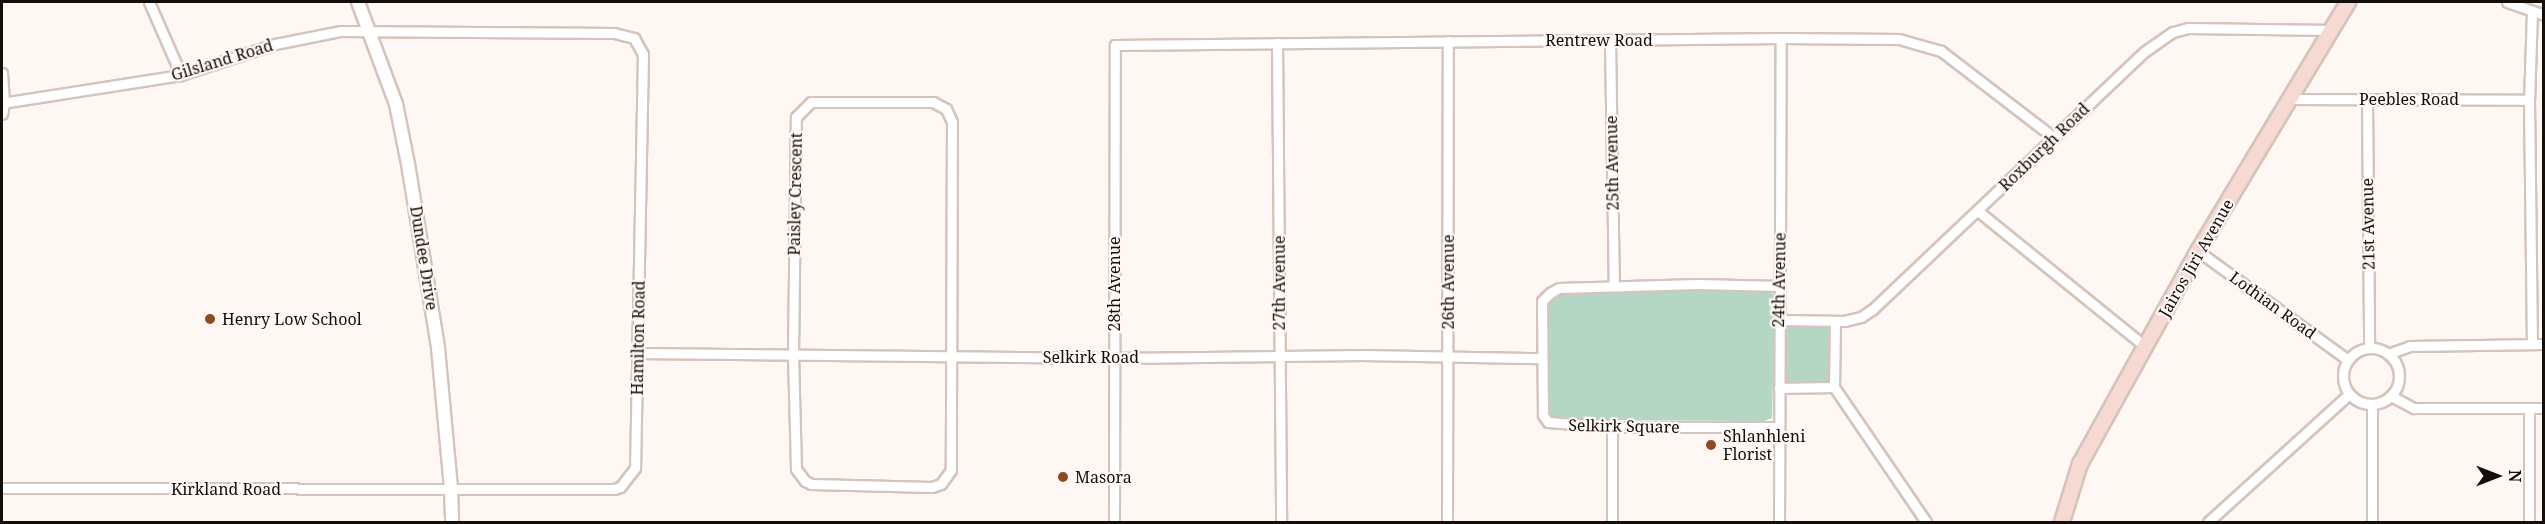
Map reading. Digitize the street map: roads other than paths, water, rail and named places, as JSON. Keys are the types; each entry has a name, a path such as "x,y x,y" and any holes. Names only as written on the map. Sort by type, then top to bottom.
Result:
{"main road":[{"name":"Jairos Jiri Avenue","path":"2062,522 2080,464 2198,251 2348,2"}],"street":[{"path":"149,2 181,75"},
{"name":"Dundee Drive","path":"358,2 396,104 408,164 438,348 452,522"},
{"path":"2507,2 2544,15"},
{"path":"2532,11 2529,100 2532,344"},
{"name":"Roxburgh Road","path":"1779,320 1855,319 1873,309 2144,52 2173,32 2188,28 2332,30"},
{"name":"Gilsland Road","path":"3,103 181,75 275,44 340,31 614,33"},
{"name":"Hamilton Road","path":"451,489 614,489 620,487 635,468 643,54 634,38 614,33"},
{"name":"Rentrew Road","path":"1114,45 1781,38 1899,39 1941,51 2054,137"},
{"name":"24th Avenue","path":"1779,522 1781,38"},
{"name":"25th Avenue","path":"1610,40 1614,285"},
{"name":"26th Avenue","path":"1447,522 1448,41"},
{"name":"27th Avenue","path":"1277,43 1281,522"},
{"name":"28th Avenue","path":"1114,45 1114,522"},
{"path":"2,73 2,114"},
{"name":"Peebles Road","path":"2290,99 2529,100"},
{"name":"21st Avenue","path":"2367,99 2369,348"},
{"name":"Paisley Crescent","path":"811,102 933,102 946,109 952,122 952,356 951,470 941,484 922,489 811,484 805,481 795,461 793,355 796,117 811,102"},
{"path":"1978,211 2145,346"},
{"name":"Lothian Road","path":"2198,251 2349,360"},
{"name":"Selkirk Square","path":"1778,427 1612,427 1560,424 1546,420 1543,415 1542,302 1559,288 1614,285 1780,286"},
{"path":"1835,321 1834,387 1926,522"},
{"path":"2388,354 2410,346 2544,344"},
{"path":"2369,348 2388,354 2399,374 2391,396 2372,405 2359,402 2349,394 2343,377 2349,360 2358,352 2369,348"},
{"name":"Selkirk Road","path":"639,353 1114,358 1279,355 1542,358"},
{"path":"1779,387 1834,387"},
{"path":"2208,522 2349,394"},
{"path":"2391,396 2414,408 2544,408"},
{"path":"2372,405 2372,522"},
{"path":"2529,408 2529,522"},
{"path":"1612,427 1612,522"},
{"name":"Kirkland Road","path":"2,488 451,489"}],"place":[{"name":"Henry Low School","path":"210,319"},
{"name":"Shlanhleni Florist","path":"1711,445"},
{"name":"Masora","path":"1063,477"}]}
